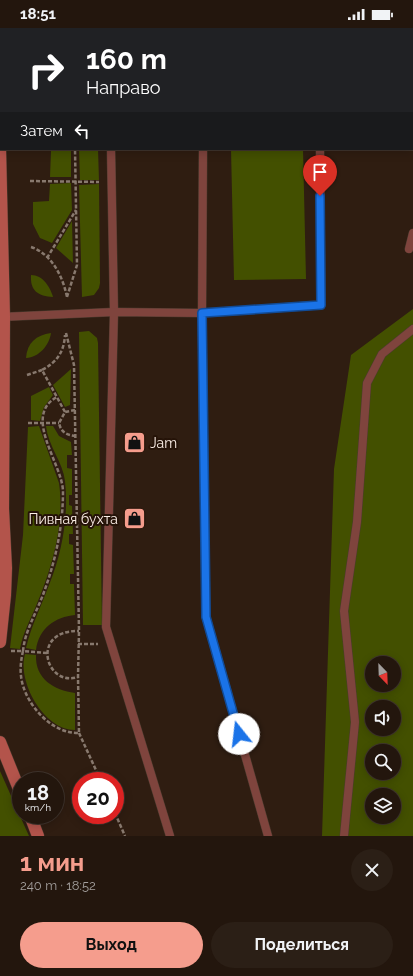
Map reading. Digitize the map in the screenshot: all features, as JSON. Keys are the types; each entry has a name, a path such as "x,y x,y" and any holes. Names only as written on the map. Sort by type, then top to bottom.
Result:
{"street":[{"path":"0,150 2,317 1,513 6,568 0,642"},
{"path":"0,742 12,772"},
{"path":"33,824 38,836"}],"lane":[{"path":"111,150 114,312 106,627 170,836"},
{"path":"203,150 202,313 206,617 268,836"},
{"path":"2,317 114,312 202,313 321,305 320,150"},
{"path":"409,249 413,234"},
{"path":"344,836 355,722 344,611 357,522 367,383 382,354 413,329"}],"path":[{"path":"31,247 41,252 57,269 64,283 67,297 77,265 75,150"},
{"path":"30,181 99,182"},
{"path":"47,258 76,209"},
{"path":"27,375 42,370 58,357 64,347 66,332 74,366 79,733 97,772"},
{"path":"42,370 66,412"},
{"path":"57,397 52,399 45,408 42,424 45,438 63,485 61,521 53,564 44,593 28,628 23,651 21,677 29,700 41,714 56,727 72,734 79,733"},
{"path":"75,410 66,412 61,416 59,423 64,434 76,436"},
{"path":"28,423 59,423"},
{"path":"78,631 60,633 49,643 47,653 49,665 54,671 68,678 78,677"},
{"path":"78,644 102,644"},
{"path":"10,651 47,653"},
{"path":"120,824 125,836"}],"green space":[{"path":"71,150 71,177 50,177 51,151 29,151"},
{"path":"79,150 98,150 99,180 80,180"},
{"path":"231,150 303,150 306,279 234,280"},
{"path":"71,183 72,210 52,243 40,238 33,224 33,202 49,201 50,184"},
{"path":"99,184 100,283 99,288 94,295 82,297 79,185"},
{"path":"72,221 73,263 56,248"},
{"path":"31,275 39,277 45,282 53,297 36,292 32,285"},
{"path":"413,309 413,836 322,836 334,469 351,355"},
{"path":"89,331 97,338 98,343 102,625 83,625 79,332"},
{"path":"51,333 50,338 43,350 35,356 26,358 28,348 33,341 41,336"},
{"path":"71,369 70,405 65,407 53,385"},
{"path":"49,387 53,395 44,407 40,421 31,420 31,396"},
{"path":"39,426 59,483 59,530 47,577 25,632 20,649 10,648 23,535 28,427"},
{"path":"46,426 53,426 59,436 71,442 72,455 67,455 67,468 72,469 72,495 69,495 69,505 72,506 73,534 69,534 69,544 73,545 74,574 70,574 70,584 74,584 75,615 61,618 49,625 44,630 36,650 26,648 58,560 66,507 64,474 47,433"},
{"path":"25,654 36,655 39,671 47,682 60,689 75,693 75,730 64,728 53,722 43,713 35,702 25,678"},
{"path":"0,771 12,798 12,824 24,824 29,836 0,836"}],"place":[{"name":"Jam","path":"135,443"},
{"name":"Пивная бухта","path":"134,519"}],"route":[{"path":"239,734 206,617 202,313 321,305 320,196"}]}
